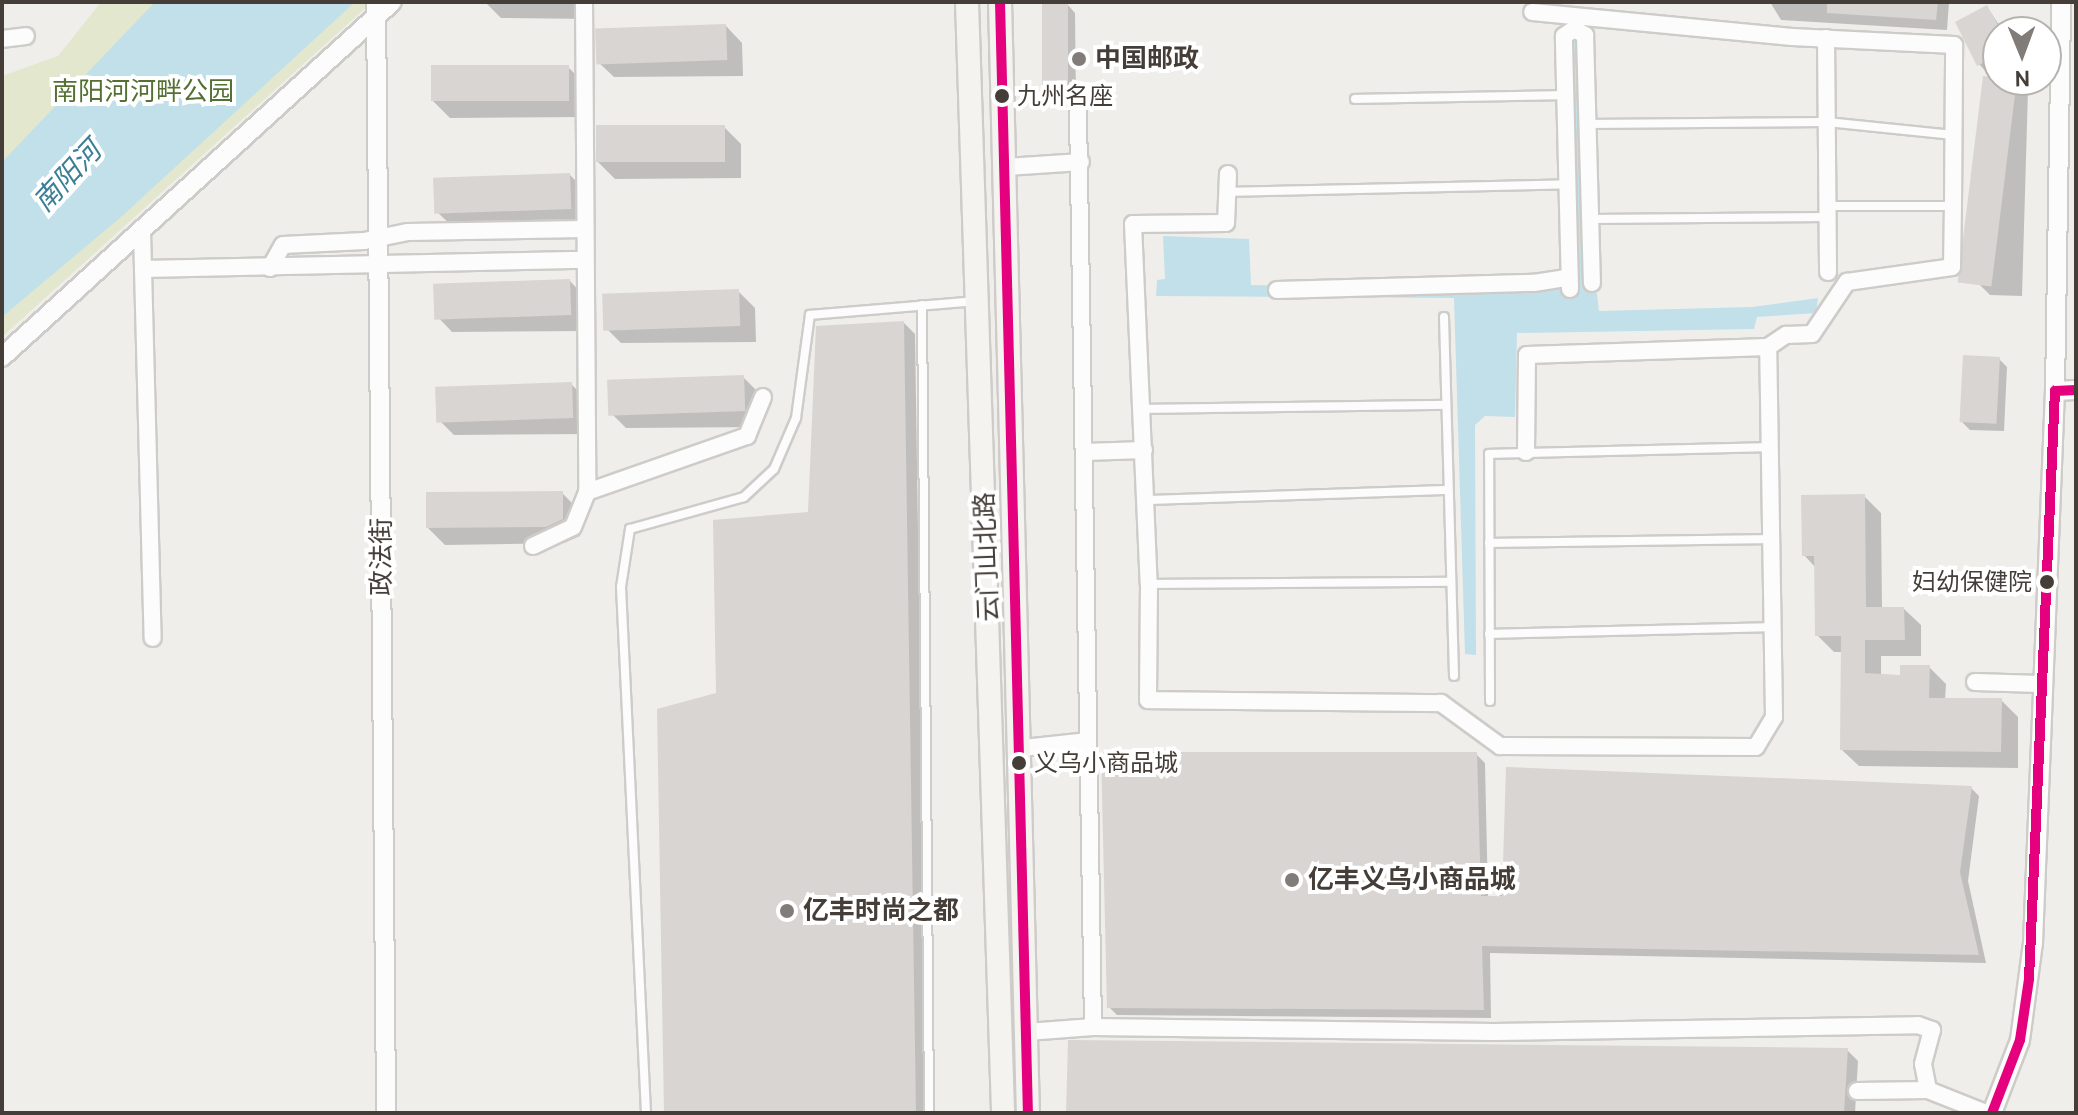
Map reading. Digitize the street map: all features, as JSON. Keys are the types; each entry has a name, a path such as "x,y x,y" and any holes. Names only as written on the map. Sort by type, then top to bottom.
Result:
{"main road":[{"name":"云门山北路","path":"967,2 1003,1113"},
{"name":"云门山北路","path":"1000,2 1022,748 1028,1113"}],"street":[{"path":"2,357 142,231 376,9 392,2"},
{"path":"533,546 573,527 587,492 584,2"},
{"path":"1857,1091 1928,1090 1989,1113 2020,1040 2029,979 2055,391 2061,2"},
{"name":"政法街","path":"376,9 386,1113"},
{"path":"1526,452 1527,355 1768,347 1786,335 1812,334 1847,282 1952,267 1953,206 1954,45 1826,38 1532,12"},
{"path":"1277,290 1570,283 1564,36 1574,16"},
{"path":"1574,16 1585,35 1592,283"},
{"path":"2,39 26,36"},
{"path":"1826,38 1828,272"},
{"path":"1078,112 1093,1027"},
{"path":"1007,167 1081,162"},
{"path":"1228,174 1226,223 1133,224 1149,584 1148,700 1441,703 1500,746 1756,747 1774,717 1768,347"},
{"path":"270,268 283,245 364,241 380,234 584,229"},
{"path":"142,231 153,638"},
{"path":"143,269 584,260"},
{"path":"2055,391 2076,390"},
{"path":"587,492 747,436 763,397"},
{"path":"1085,452 1144,450"},
{"path":"1975,682 2040,684"},
{"path":"1022,748 1088,741"},
{"path":"1027,1032 1093,1027 1494,1032 1918,1025 1932,1030 1923,1064 1928,1090"}],"lane":[{"path":"1355,99 1565,95"},
{"path":"1587,124 1827,122 1953,135"},
{"path":"1227,192 1568,184"},
{"path":"1590,219 1953,206"},
{"path":"646,1113 622,602 630,529 744,497 774,469 796,418 810,315 979,301"},
{"path":"922,305 929,1113"},
{"path":"1444,317 1454,676"},
{"path":"1142,409 1446,405"},
{"path":"1490,701 1489,454 1769,447"},
{"path":"1146,500 1448,490"},
{"path":"1489,543 1771,539"},
{"path":"1149,584 1451,582"},
{"path":"1489,634 1773,627"}],"green space":[{"name":"南阳河","path":"101,2 372,2 2,337 2,76 58,56"}],"water":[{"name":"南阳河","path":"155,2 355,2 121,217 2,317 2,162"},
{"path":"1577,37 1583,277 1597,294 1599,311 1752,307 1818,298 1816,313 1757,317 1754,329 1517,333 1515,417 1485,416 1475,425 1476,655 1465,654 1454,298 1156,296 1157,280 1165,279 1163,236 1249,239 1251,285 1543,291 1576,282 1571,40"}],"building":[{"path":"1042,2 1068,2 1068,101 1042,101"},
{"path":"1827,2 1938,2 1936,20 1827,13"},
{"path":"1987,5 1993,16 1982,16 1982,63 1977,66 1955,22"},
{"path":"726,24 727,60 596,65 595,29"},
{"path":"431,65 569,65 569,101 431,101"},
{"path":"1982,84 1982,96 2015,96 1991,287 1958,282"},
{"path":"596,125 725,125 725,162 596,162"},
{"path":"570,173 571,209 434,214 433,178"},
{"path":"570,279 571,315 434,320 433,284"},
{"path":"739,289 740,326 603,331 602,294"},
{"name":"亿丰时尚之都","path":"904,321 916,1113 664,1113 657,709 716,693 713,520 808,512 816,326"},
{"path":"1963,355 2000,357 1996,424 1959,422"},
{"path":"744,375 745,411 608,416 607,380"},
{"path":"572,382 573,418 436,423 435,387"},
{"path":"563,491 563,519 546,527 426,528 426,492"},
{"path":"1865,494 1866,607 1904,607 1905,640 1865,640 1865,673 1900,675 1900,665 1930,665 1929,698 2002,698 2001,752 1840,750 1841,636 1815,636 1814,556 1802,556 1801,495"},
{"path":"1101,752 1477,752 1481,896 1502,896 1506,767 1972,786 1960,872 1979,955 1482,946 1484,1010 1107,1008"},
{"path":"1068,1040 1848,1048 1844,1113 1066,1113"}],"transit line":[{"path":"1000,2 1028,1113"},
{"path":"1992,1113 2020,1040 2029,979 2055,391 2076,390"}],"place":[{"name":"中国邮政","path":"1079,59"},
{"name":"九州名座","path":"1002,96"},
{"name":"妇幼保健院","path":"2047,582"},
{"name":"义乌小商品城","path":"1019,763"},
{"name":"亿丰义乌小商品城","path":"1292,880"},
{"name":"亿丰时尚之都","path":"787,911"}],"park label":[{"name":"南阳河河畔公园","path":"143,92"}]}
